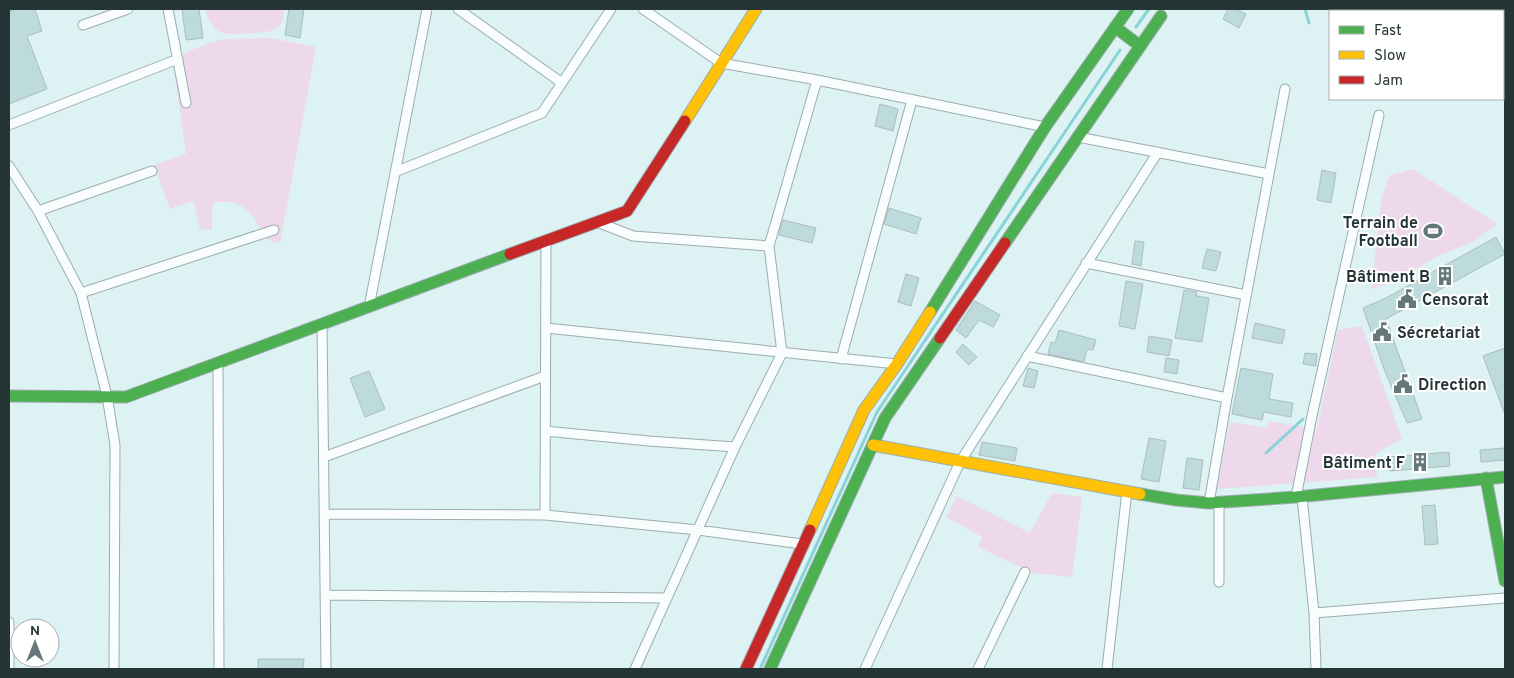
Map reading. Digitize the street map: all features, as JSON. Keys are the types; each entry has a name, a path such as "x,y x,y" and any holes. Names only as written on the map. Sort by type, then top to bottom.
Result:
{"street":[{"path":"83,25 128,9"},
{"path":"168,9 186,103"},
{"path":"369,307 426,9"},
{"path":"458,9 562,83"},
{"path":"395,172 542,113 611,9"},
{"path":"643,9 721,63 817,80 1045,127"},
{"path":"9,396 126,397 627,211 756,9"},
{"path":"746,669 864,410 898,364 1045,127 1128,9"},
{"path":"770,669 885,418 1161,16"},
{"path":"1115,27 1140,46"},
{"path":"9,125 178,60"},
{"path":"635,669 735,447 782,353 769,246 817,80"},
{"path":"1219,582 1214,502 1227,398 1285,89"},
{"path":"841,359 912,100"},
{"path":"1316,669 1314,613 1299,497 1312,416 1380,115"},
{"path":"1078,137 1269,174"},
{"path":"865,669 960,462 1158,152"},
{"path":"9,166 38,211 81,293 107,396 115,445 114,669"},
{"path":"38,211 152,171"},
{"path":"597,222 633,236 769,246"},
{"path":"81,293 274,230"},
{"path":"545,515 546,242"},
{"path":"1086,263 1246,295"},
{"path":"322,324 326,669"},
{"path":"546,328 898,364"},
{"path":"1027,356 1227,398"},
{"path":"218,363 219,669"},
{"path":"324,457 546,376"},
{"path":"545,431 735,447"},
{"path":"873,445 1176,500 1214,502 1299,497 1505,477"},
{"path":"1486,478 1505,581"},
{"path":"1107,669 1127,491"},
{"path":"324,514 545,515 698,530 802,544"},
{"path":"978,669 1025,572"},
{"path":"325,595 666,598"},
{"path":"1314,613 1505,598"},
{"path":"9,622 9,669"}],"shaded area":[{"path":"205,9 285,9 280,25 273,31 238,34 220,32 214,28"},
{"path":"270,38 316,47 280,243 267,240 248,210 235,203 215,202 212,207 212,230 200,229 193,201 170,209 154,165 186,154 175,77 185,73 182,54 209,43 226,39"},
{"name":"Terrain de Football","path":"1413,169 1497,224 1473,242 1437,256 1399,280 1371,289 1382,197 1389,176"},
{"path":"1362,326 1402,439 1375,454 1377,477 1217,489 1230,422 1267,428 1269,421 1317,429 1338,330"},
{"path":"1052,493 1082,497 1072,577 1033,573 978,547 982,537 946,517 957,496 1030,533"}],"building":[{"path":"35,9 42,31 27,36 47,89 9,104 9,11"},
{"path":"182,9 199,9 203,38 186,40"},
{"path":"289,9 304,9 300,38 285,35"},
{"path":"1228,9 1236,9 1246,14 1239,28 1223,19"},
{"path":"880,104 898,109 893,131 875,126"},
{"path":"1322,170 1336,173 1331,203 1317,200"},
{"path":"889,208 921,218 916,234 884,224"},
{"path":"783,220 816,228 812,243 779,235"},
{"path":"1496,237 1505,254 1386,319 1422,419 1407,423 1384,369 1363,308 1384,299"},
{"path":"1135,241 1144,242 1141,266 1132,264"},
{"path":"1207,249 1221,252 1216,271 1202,268"},
{"path":"906,274 919,278 911,306 898,302"},
{"path":"1126,281 1143,284 1135,329 1119,326"},
{"path":"1184,290 1197,292 1196,296 1209,298 1202,342 1175,338"},
{"path":"975,301 1000,315 993,327 979,320 966,338 956,330"},
{"path":"1255,323 1285,330 1282,344 1252,338"},
{"path":"1059,330 1096,340 1093,350 1087,349 1084,362 1048,354 1051,342 1055,343"},
{"path":"1149,336 1172,340 1169,356 1147,352"},
{"path":"963,344 977,357 969,365 956,352"},
{"path":"1505,348 1505,412 1504,412 1483,356"},
{"path":"1305,353 1317,354 1316,366 1303,364"},
{"path":"1166,358 1179,360 1177,374 1164,372"},
{"path":"1028,368 1038,371 1034,388 1023,386"},
{"path":"1241,368 1273,374 1269,399 1293,403 1291,417 1264,412 1262,420 1232,414"},
{"path":"369,371 385,409 365,417 350,378"},
{"path":"1149,438 1166,441 1159,482 1141,479"},
{"path":"982,442 1017,448 1015,461 979,455"},
{"path":"1505,448 1505,460 1481,462 1480,450"},
{"name":"Bâtiment F","path":"1449,452 1450,466 1390,471 1389,457"},
{"path":"1187,458 1203,460 1199,490 1183,488"},
{"path":"1435,505 1438,544 1425,545 1422,506"},
{"path":"258,659 304,659 303,669 258,669"}],"waterway":[{"path":"1136,27 1149,9"},
{"path":"1305,9 1309,23"},
{"path":"760,669 877,412 1120,50"},
{"path":"1266,453 1303,419"}],"traffic: fast":[{"path":"930,312 1045,127 1128,9"},
{"path":"1005,243 1161,16"},
{"path":"1115,27 1140,46"},
{"path":"9,396 126,397 510,254"},
{"path":"770,669 885,418 940,338"},
{"path":"1140,494 1209,503 1296,497 1505,477"},
{"path":"1486,478 1505,581"}],"traffic: slow":[{"path":"685,121 756,9"},
{"path":"810,530 864,410 897,364 930,312"},
{"path":"873,445 1140,494"}],"traffic: jam":[{"path":"510,254 627,211 685,121"},
{"path":"940,338 1005,243"},
{"path":"746,669 810,530"}],"place":[{"name":"Terrain de Football","path":"1433,231"},
{"name":"Bâtiment B","path":"1445,276"},
{"name":"Censorat","path":"1407,299"},
{"name":"Sécretariat","path":"1382,332"},
{"name":"Direction","path":"1403,384"},
{"name":"Bâtiment F","path":"1420,462"}]}
